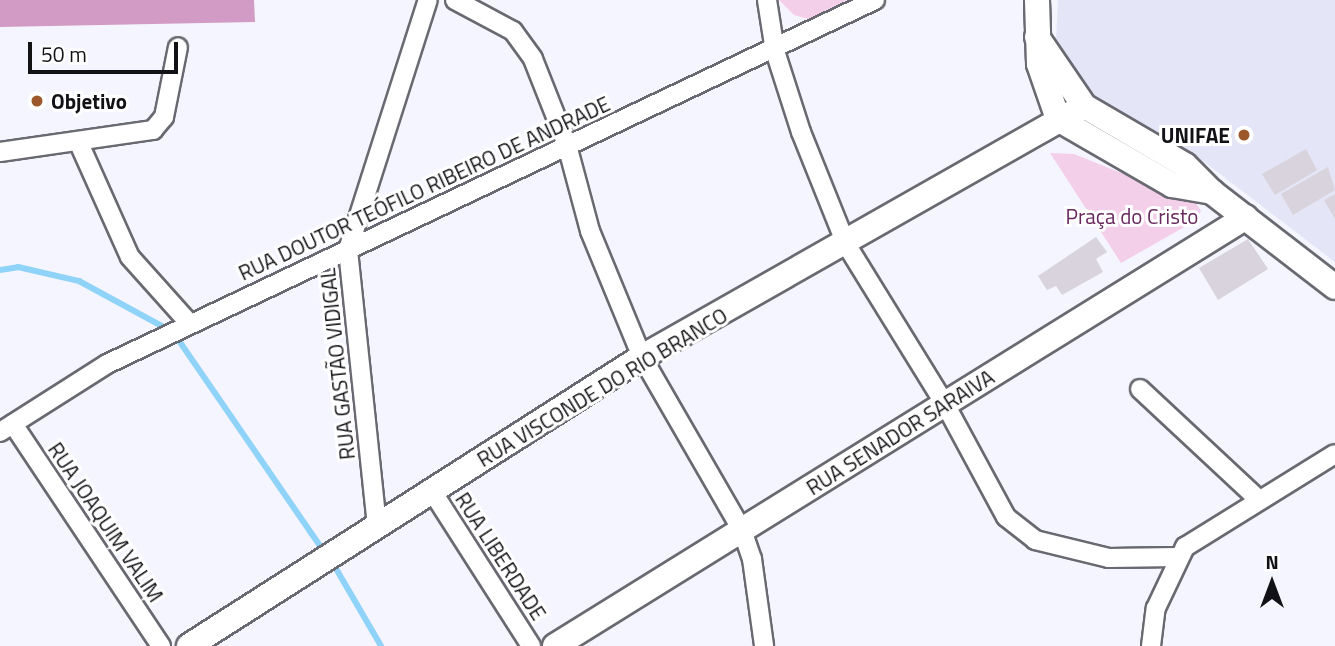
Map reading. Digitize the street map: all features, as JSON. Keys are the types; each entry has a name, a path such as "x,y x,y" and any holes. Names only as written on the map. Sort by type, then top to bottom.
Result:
{"main road":[{"path":"1037,0 1039,64 1058,119 1172,185 1212,192"},
{"path":"1037,37 1084,107 1185,165 1212,192 1335,287"},
{"name":"RUA VISCONDE DO RIO BRANCO","path":"189,646 306,568 377,526 642,357 846,244 1058,119 1084,107"},
{"name":"RUA SENADOR SARAIVA","path":"555,646 1246,217"}],"street":[{"name":"RUA GASTÃO VIDIGAL","path":"377,526 348,250 428,0"},
{"path":"455,0 513,31 533,59 568,145 590,231 642,357 742,530 752,559 764,646"},
{"path":"767,0 775,51 801,132 846,244 945,404 1006,517 1035,540 1109,558 1177,557"},
{"name":"RUA DOUTOR TEÓFILO RIBEIRO DE ANDRADE","path":"4,429 107,364 568,145 775,51 875,0"},
{"path":"0,152 161,125 178,47"},
{"path":"78,141 130,257 177,330"},
{"path":"1140,389 1258,499"},
{"name":"RUA JOAQUIM VALIM","path":"4,429 161,646"},
{"path":"1150,646 1156,608 1177,557 1210,528 1335,454"},
{"name":"RUA LIBERDADE","path":"432,491 531,646"}],"shaded area":[{"path":"0,0 254,0 255,22 0,27"},
{"name":"UNIFAE","path":"1058,0 1335,0 1335,262 1207,164 1100,105 1066,62 1056,38"}],"green space":[{"path":"779,0 847,0 808,19 794,15"},
{"name":"Praça do Cristo","path":"1050,153 1074,154 1196,203 1201,211 1195,221 1121,263"}],"building":[{"path":"1306,149 1317,170 1275,195 1262,174"},
{"path":"1328,167 1335,190 1293,215 1281,194"},
{"path":"1335,194 1335,219 1324,200"},
{"path":"1096,237 1107,252 1096,259 1103,272 1062,295 1056,286 1047,290 1038,276"},
{"path":"1248,239 1268,269 1218,300 1199,268"}],"waterway":[{"path":"0,270 18,267 79,281 173,332 324,552"},
{"path":"331,560 381,646"}],"place":[{"name":"Objetivo","path":"37,101"},
{"name":"UNIFAE","path":"1244,135"}]}
